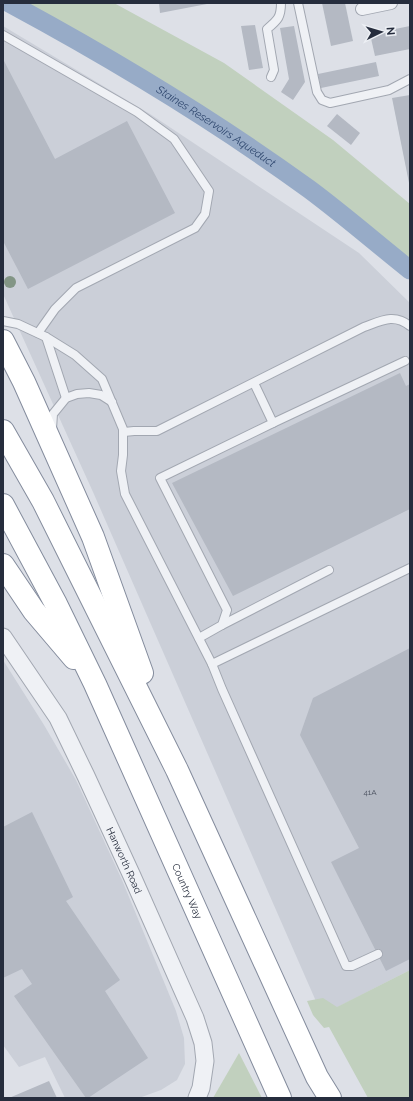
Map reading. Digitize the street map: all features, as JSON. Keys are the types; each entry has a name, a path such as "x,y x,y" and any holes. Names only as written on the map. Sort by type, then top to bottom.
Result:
{"highway":[{"path":"3,341 52,442 93,537 177,770"},
{"path":"3,431 43,501 177,770 317,1077 330,1098"},
{"path":"3,504 56,604 95,684"},
{"path":"3,565 34,611 95,684"},
{"name":"Country Way","path":"95,684 280,1098"}],"street":[{"path":"362,10 391,3"},
{"name":"Hanworth Road","path":"3,637 58,718 132,876 195,1018 203,1043 205,1061 201,1088 197,1098"}],"lane":[{"path":"271,77 274,70 267,29 277,20 281,12 281,3"},
{"path":"298,3 316,92 322,100 330,103 389,90 410,79"},
{"path":"3,35 137,112 174,138 209,191 205,214 195,228 76,288 55,308 42,335 66,398"},
{"path":"124,432 157,431 364,327 391,318 404,321 410,326"},
{"path":"3,321 18,324 42,335 75,355 102,378 124,432 121,471 125,494 212,664 346,966 352,966 378,954"},
{"path":"222,626 227,610 160,478 404,360"},
{"path":"254,383 273,423"},
{"path":"52,442 53,414 66,398 77,394 90,393 101,395 112,403"},
{"path":"212,664 410,568"},
{"path":"199,638 329,570"}],"shaded area":[{"path":"3,26 150,114 359,253 410,303 410,970 322,1015 93,492 3,294"},
{"path":"3,660 44,725 76,780 122,880 176,1011 184,1038 185,1064 177,1080 161,1090 139,1098 65,1098 45,1057 19,1067 3,1045"}],"green space":[{"path":"9,3 114,3 224,63 333,140 410,204 410,270 309,189 237,139 125,68"},
{"path":"410,970 410,1098 368,1098 329,1027 324,1028 313,1015 307,1001 323,998 337,1007"},
{"path":"239,1053 262,1098 213,1098"}],"building":[{"path":"159,3 207,3 207,4 160,13"},
{"path":"322,3 345,3 353,41 331,46"},
{"path":"255,25 263,68 249,70 241,26"},
{"path":"294,26 305,82 293,100 281,92 289,79 280,28"},
{"path":"410,26 410,49 375,56 370,34"},
{"path":"3,59 55,159 127,121 175,213 28,289 3,241"},
{"path":"376,62 379,76 321,88 318,74"},
{"path":"410,95 410,183 409,183 392,98"},
{"path":"337,114 360,133 351,145 327,126"},
{"path":"400,373 406,386 410,384 410,509 233,596 172,483"},
{"path":"410,648 410,959 386,971 331,862 359,848 300,735 313,698"},
{"path":"32,812 73,897 66,901 120,980 105,991 148,1058 88,1098 86,1098 14,996 32,984 22,969 3,978 3,827"},
{"path":"49,1081 57,1098 9,1098"}],"waterway":[{"name":"Staines Reservoirs Aqueduct","path":"9,3 125,68 237,139 309,189 410,270"}]}
